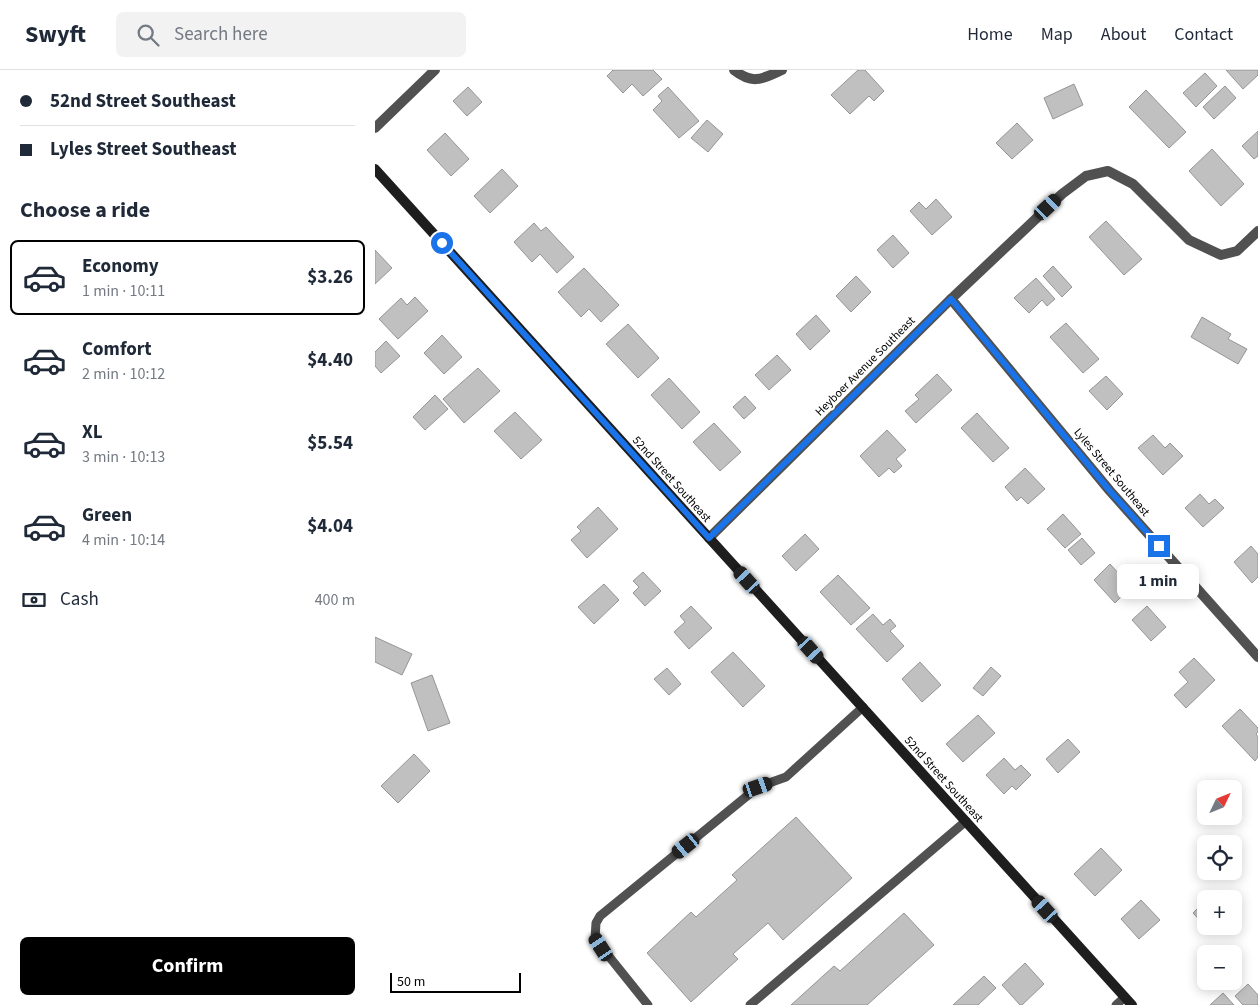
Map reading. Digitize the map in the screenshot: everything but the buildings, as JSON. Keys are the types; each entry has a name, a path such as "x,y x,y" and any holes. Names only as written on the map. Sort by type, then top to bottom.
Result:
{"main road":[{"name":"52nd Street Southeast","path":"375,170 863,706 1132,1005"}],"street":[{"path":"375,128 435,70"},
{"path":"734,70 742,76 758,81 781,70"},
{"name":"Heyboer Avenue Southeast","path":"709,538 951,299 1062,194 1086,176 1108,170 1133,184 1189,240 1221,255 1237,251 1258,231"},
{"name":"Lyles Street Southeast","path":"951,299 1110,491 1258,657"}],"lane":[{"path":"648,1005 595,939 596,923 600,916 758,787 786,777 863,706"},
{"path":"750,1005 966,821"},
{"path":"1116,1005 1125,996"}],"route":[{"path":"442,243 709,538 951,299 1110,491 1159,546"}]}
